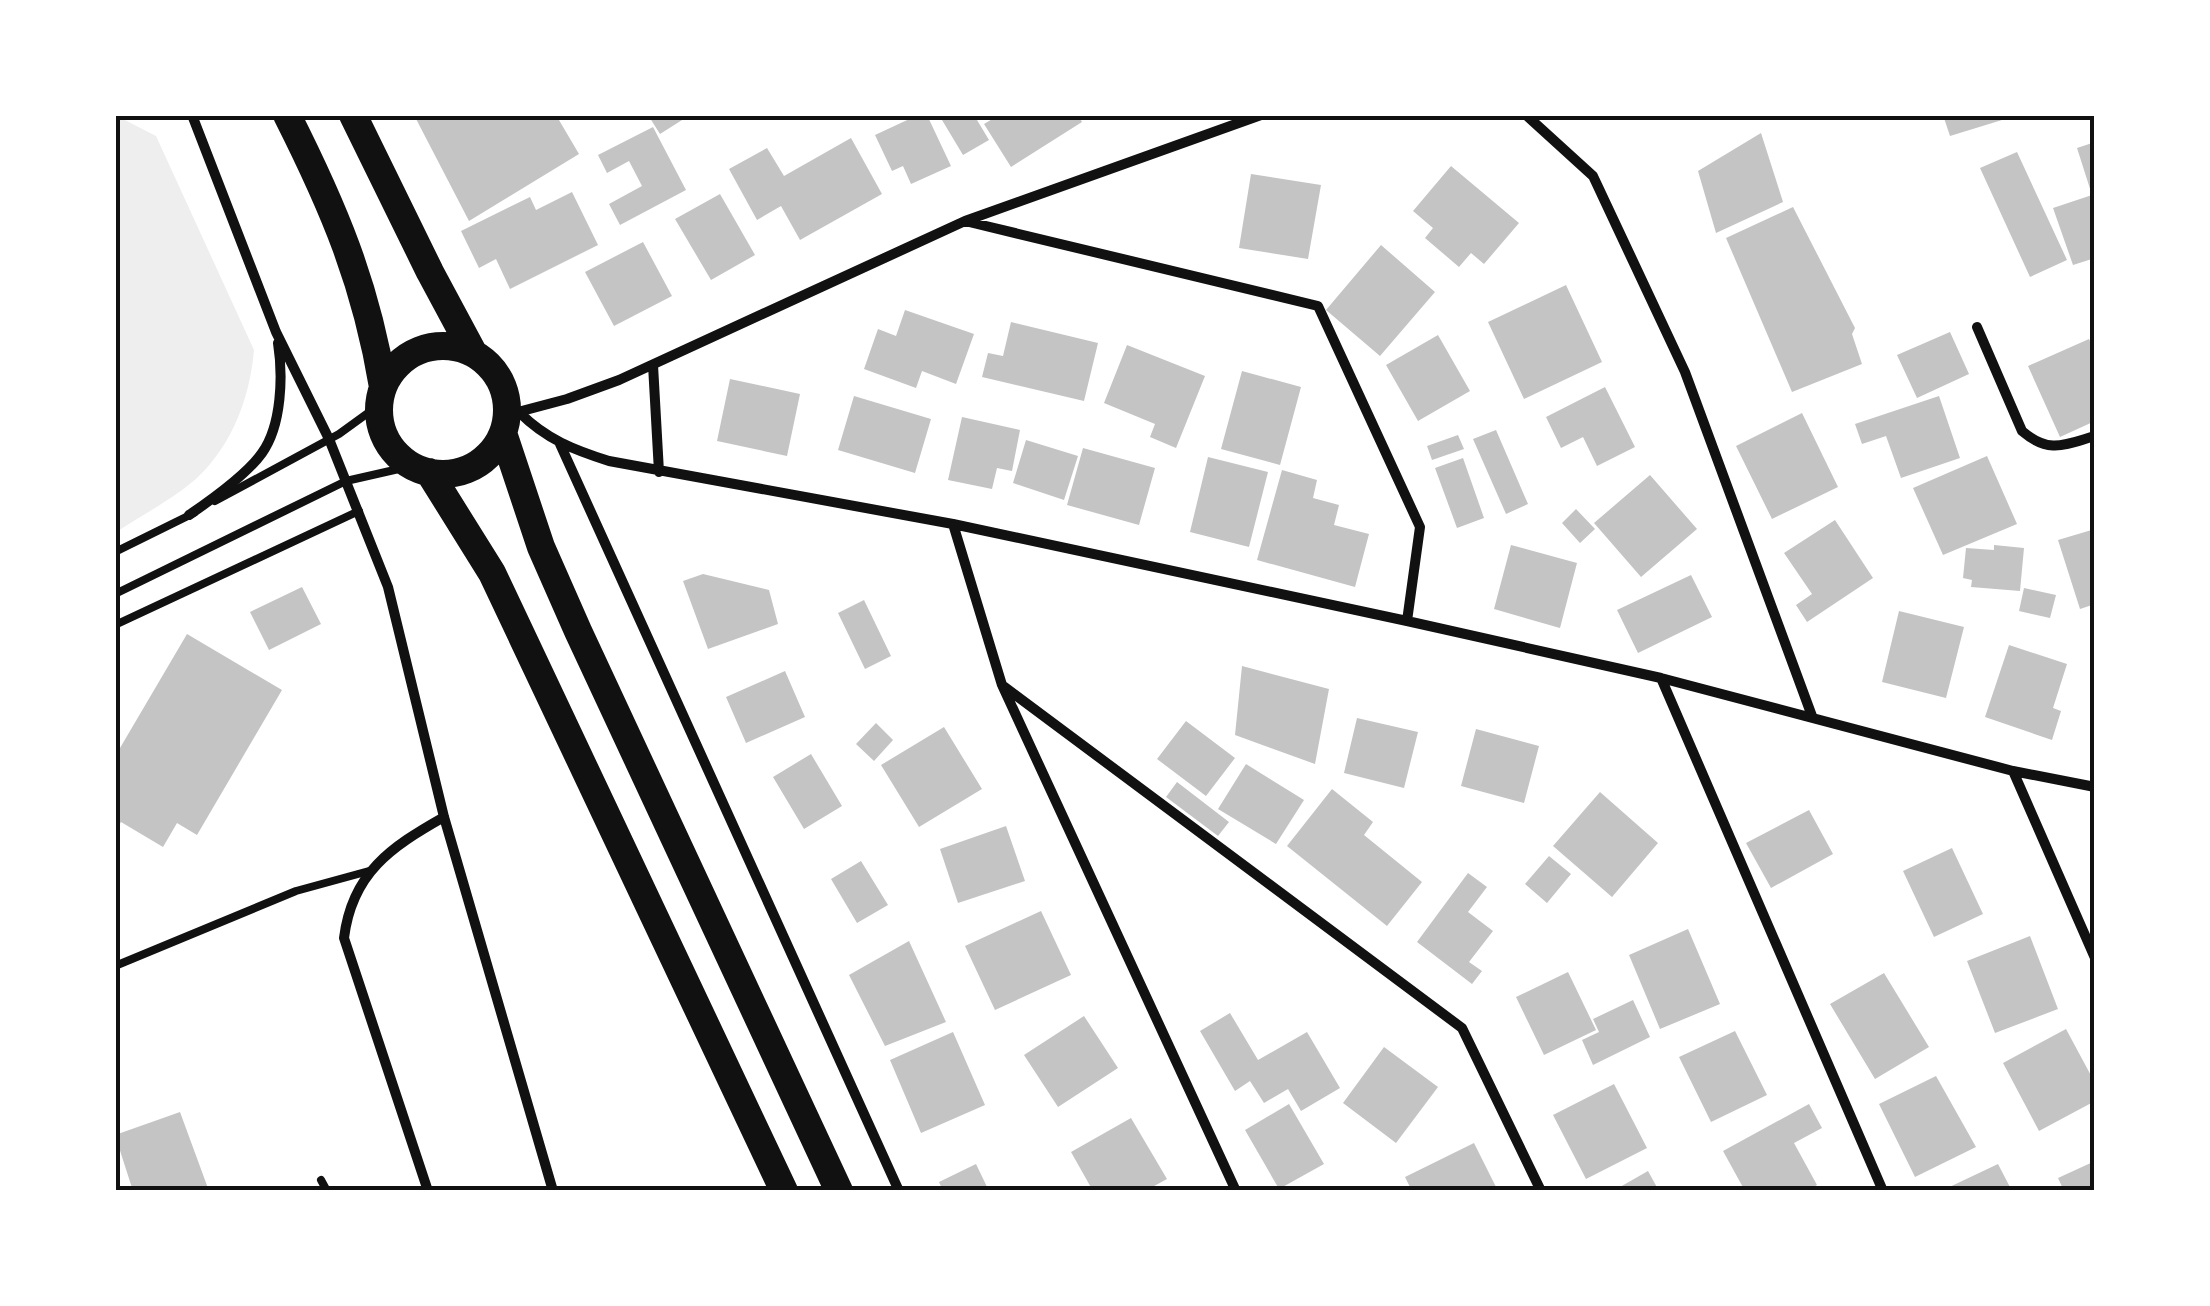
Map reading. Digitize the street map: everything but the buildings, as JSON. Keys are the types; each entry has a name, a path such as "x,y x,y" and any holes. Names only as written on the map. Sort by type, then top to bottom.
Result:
{"highway":[{"path":"288,115 346,239 375,339 380,423 386,440 397,455 420,469 447,474 465,470 494,449 510,420"},
{"path":"353,115 474,354 499,380 541,547 839,1191"},
{"path":"381,396 392,371 420,350 438,346 474,354"},
{"path":"420,469 492,572 784,1191"}],"street":[{"path":"192,115 276,332 329,439 395,613 444,816 553,1191"},
{"path":"510,420 653,365 966,221 1261,115"},
{"path":"1526,115 1594,176 1684,372 1812,716"},
{"path":"966,221 1318,306 1420,527 1407,621"},
{"path":"1977,327 2022,431 2036,443 2058,447 2095,436"},
{"path":"189,515 221,493 263,452 280,396 282,364 276,332"},
{"path":"653,365 660,472"},
{"path":"510,420 609,461 953,524 1407,621 1661,678 2012,771 2095,787"},
{"path":"560,443 899,1191"},
{"path":"953,524 1002,685 1236,1191"},
{"path":"1661,678 1883,1191"},
{"path":"1002,685 1462,1028 1541,1191"},
{"path":"2012,771 2095,958"},
{"path":"428,1191 344,938 351,906 369,871 404,839 444,816"}],"lane":[{"path":"115,552 329,439 381,396"},
{"path":"115,594 346,481 420,469"},
{"path":"115,625 358,511"},
{"path":"115,966 296,890 369,871"},
{"path":"321,1180 327,1191"}],"shaded area":[{"path":"115,115 156,136 254,350 238,418 211,463 180,491 115,533"}]}
